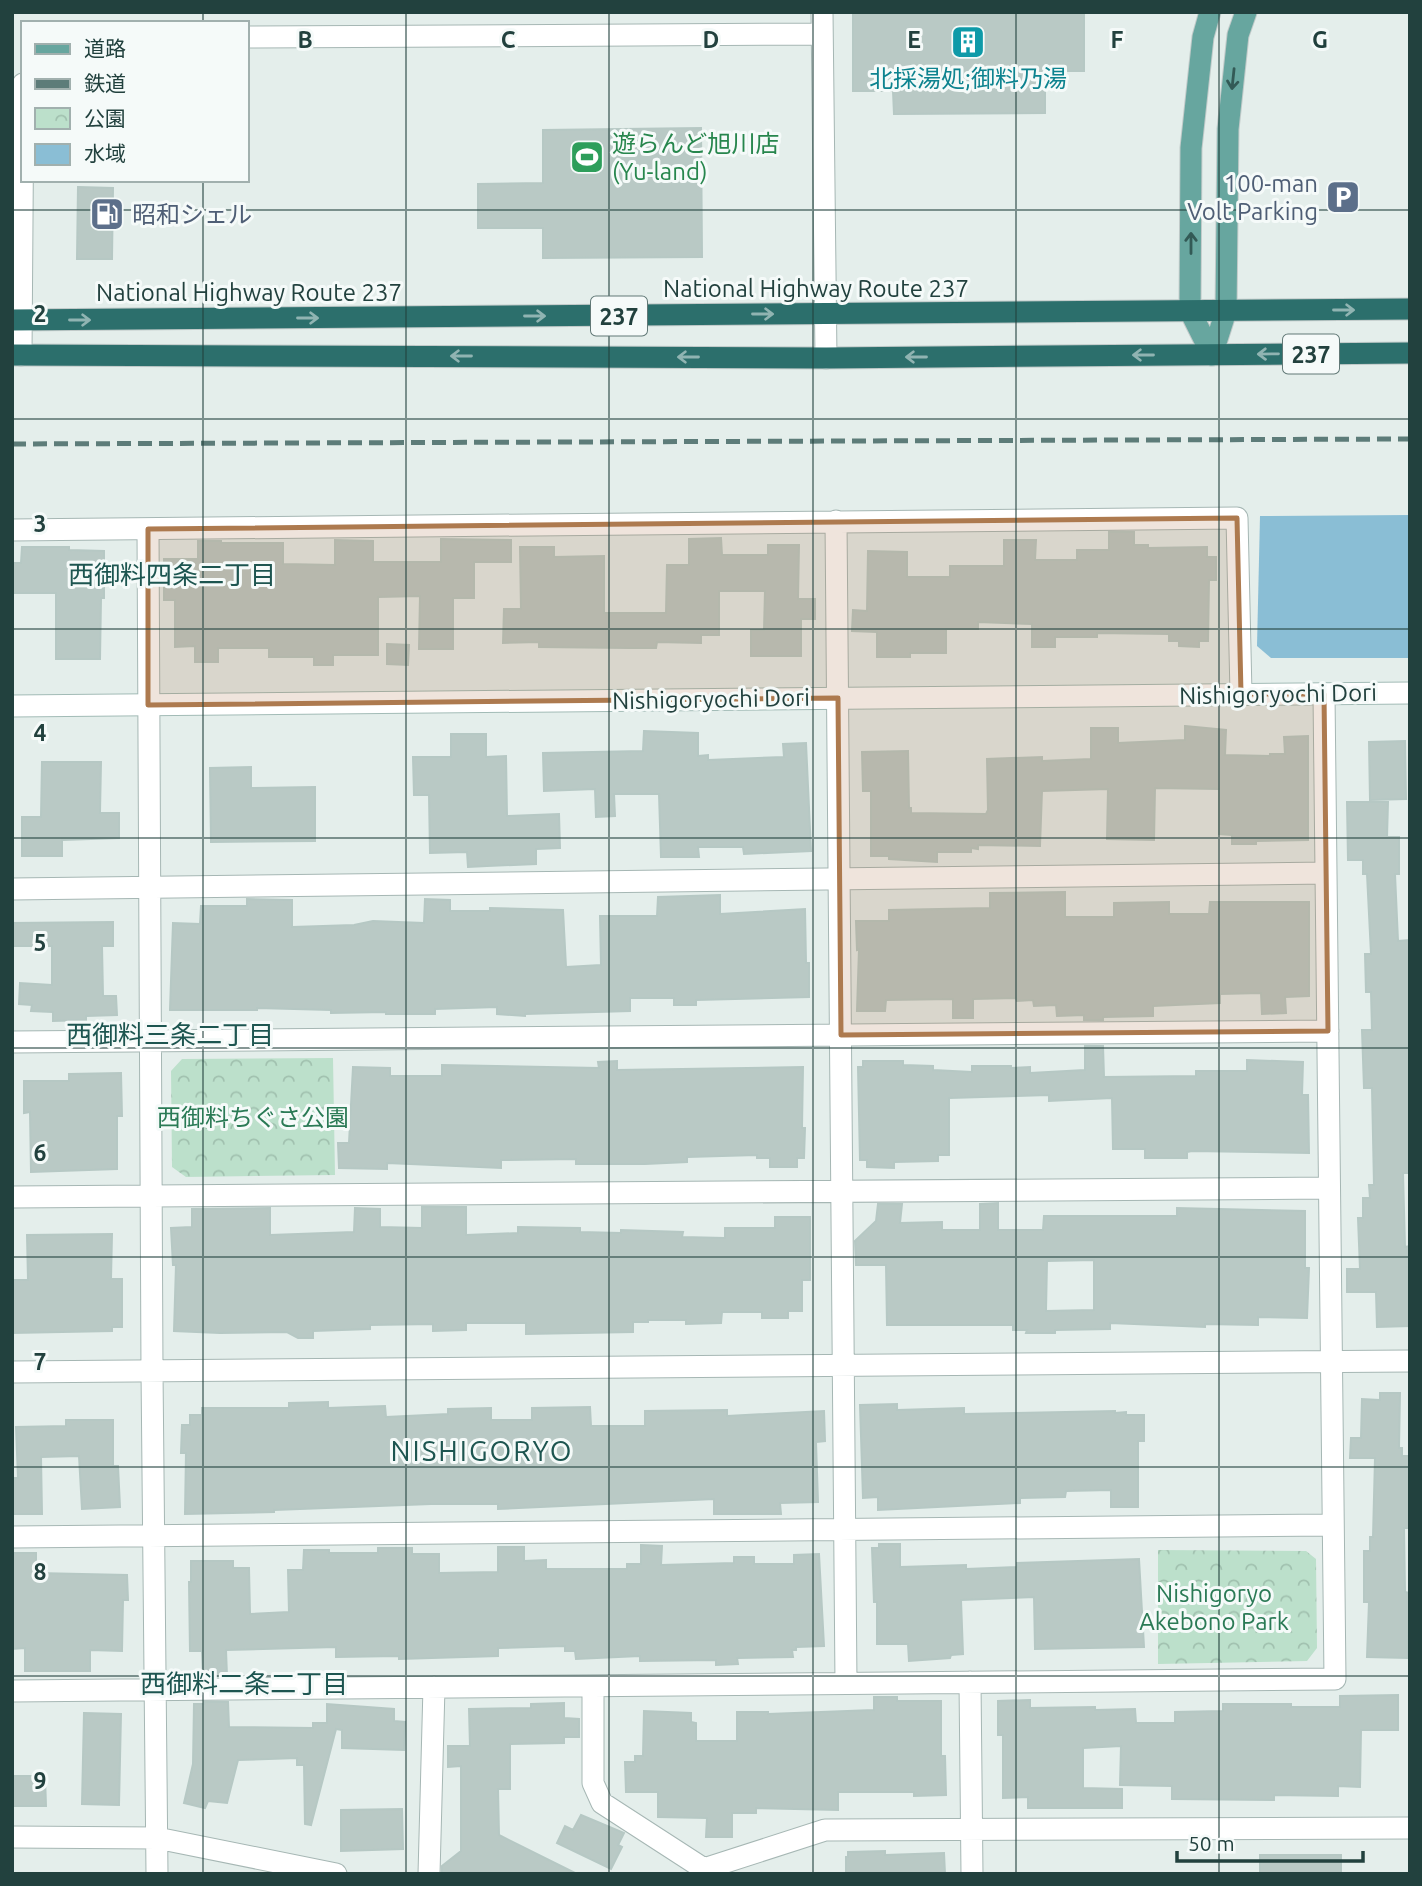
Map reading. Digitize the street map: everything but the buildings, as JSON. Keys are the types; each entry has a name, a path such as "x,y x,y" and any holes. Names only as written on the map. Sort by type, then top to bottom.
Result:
{"highway":[{"name":"National Highway Route 237","path":"16,320 1410,309"},
{"name":"237","path":"17,355 826,358 1410,353"}],"main road":[{"path":"1210,12 1203,37 1191,148 1190,311 1212,355"},
{"path":"1212,355 1226,311 1228,129 1238,35 1246,12"}],"street":[{"path":"822,12 826,358"},
{"path":"248,37 822,34"},
{"path":"17,355 21,151"},
{"path":"12,530 1237,518 1241,694"},
{"path":"836,521 846,1684"},
{"path":"148,529 157,1874"},
{"name":"Nishigoryochi Dori","path":"12,706 1410,693"},
{"path":"12,1691 1335,1679 1324,694"},
{"path":"12,888 1326,873"},
{"path":"12,1042 1328,1031"},
{"path":"12,1197 1329,1188"},
{"path":"12,1372 1410,1361"},
{"path":"12,1537 1333,1525"},
{"path":"970,1682 972,1874"},
{"path":"593,1686 593,1783 602,1803 702,1871 825,1830 1410,1828"},
{"path":"429,1874 434,1687"},
{"path":"12,1837 157,1839 336,1874"}],"highlighted area":[{"path":"1237,518 1241,694 1324,694 1328,1031 841,1035 838,698 148,705 148,529"}],"green space":[{"name":"西御料ちぐさ公園","path":"333,1058 335,1175 186,1177 172,1167 171,1071 182,1059"},
{"name":"Nishigoryo Akebono Park","path":"1158,1550 1306,1551 1316,1559 1317,1648 1307,1661 1158,1664"}],"water":[{"path":"1410,515 1410,658 1271,658 1257,646 1260,516"}],"railway":[{"path":"12,444 1410,439"}],"place":[{"name":"北採湯処;御料乃湯","path":"968,42"},
{"name":"遊らんど旭川店 (Yu-land)","path":"587,157"},
{"name":"100-man Volt Parking","path":"1343,197"},
{"name":"昭和シェル","path":"107,214"}],"district":[{"name":"西御料四条二丁目","path":"172,574"},
{"name":"西御料三条二丁目","path":"170,1034"},
{"name":"NISHIGORYO","path":"482,1450"},
{"name":"西御料二条二丁目","path":"244,1683"}]}
